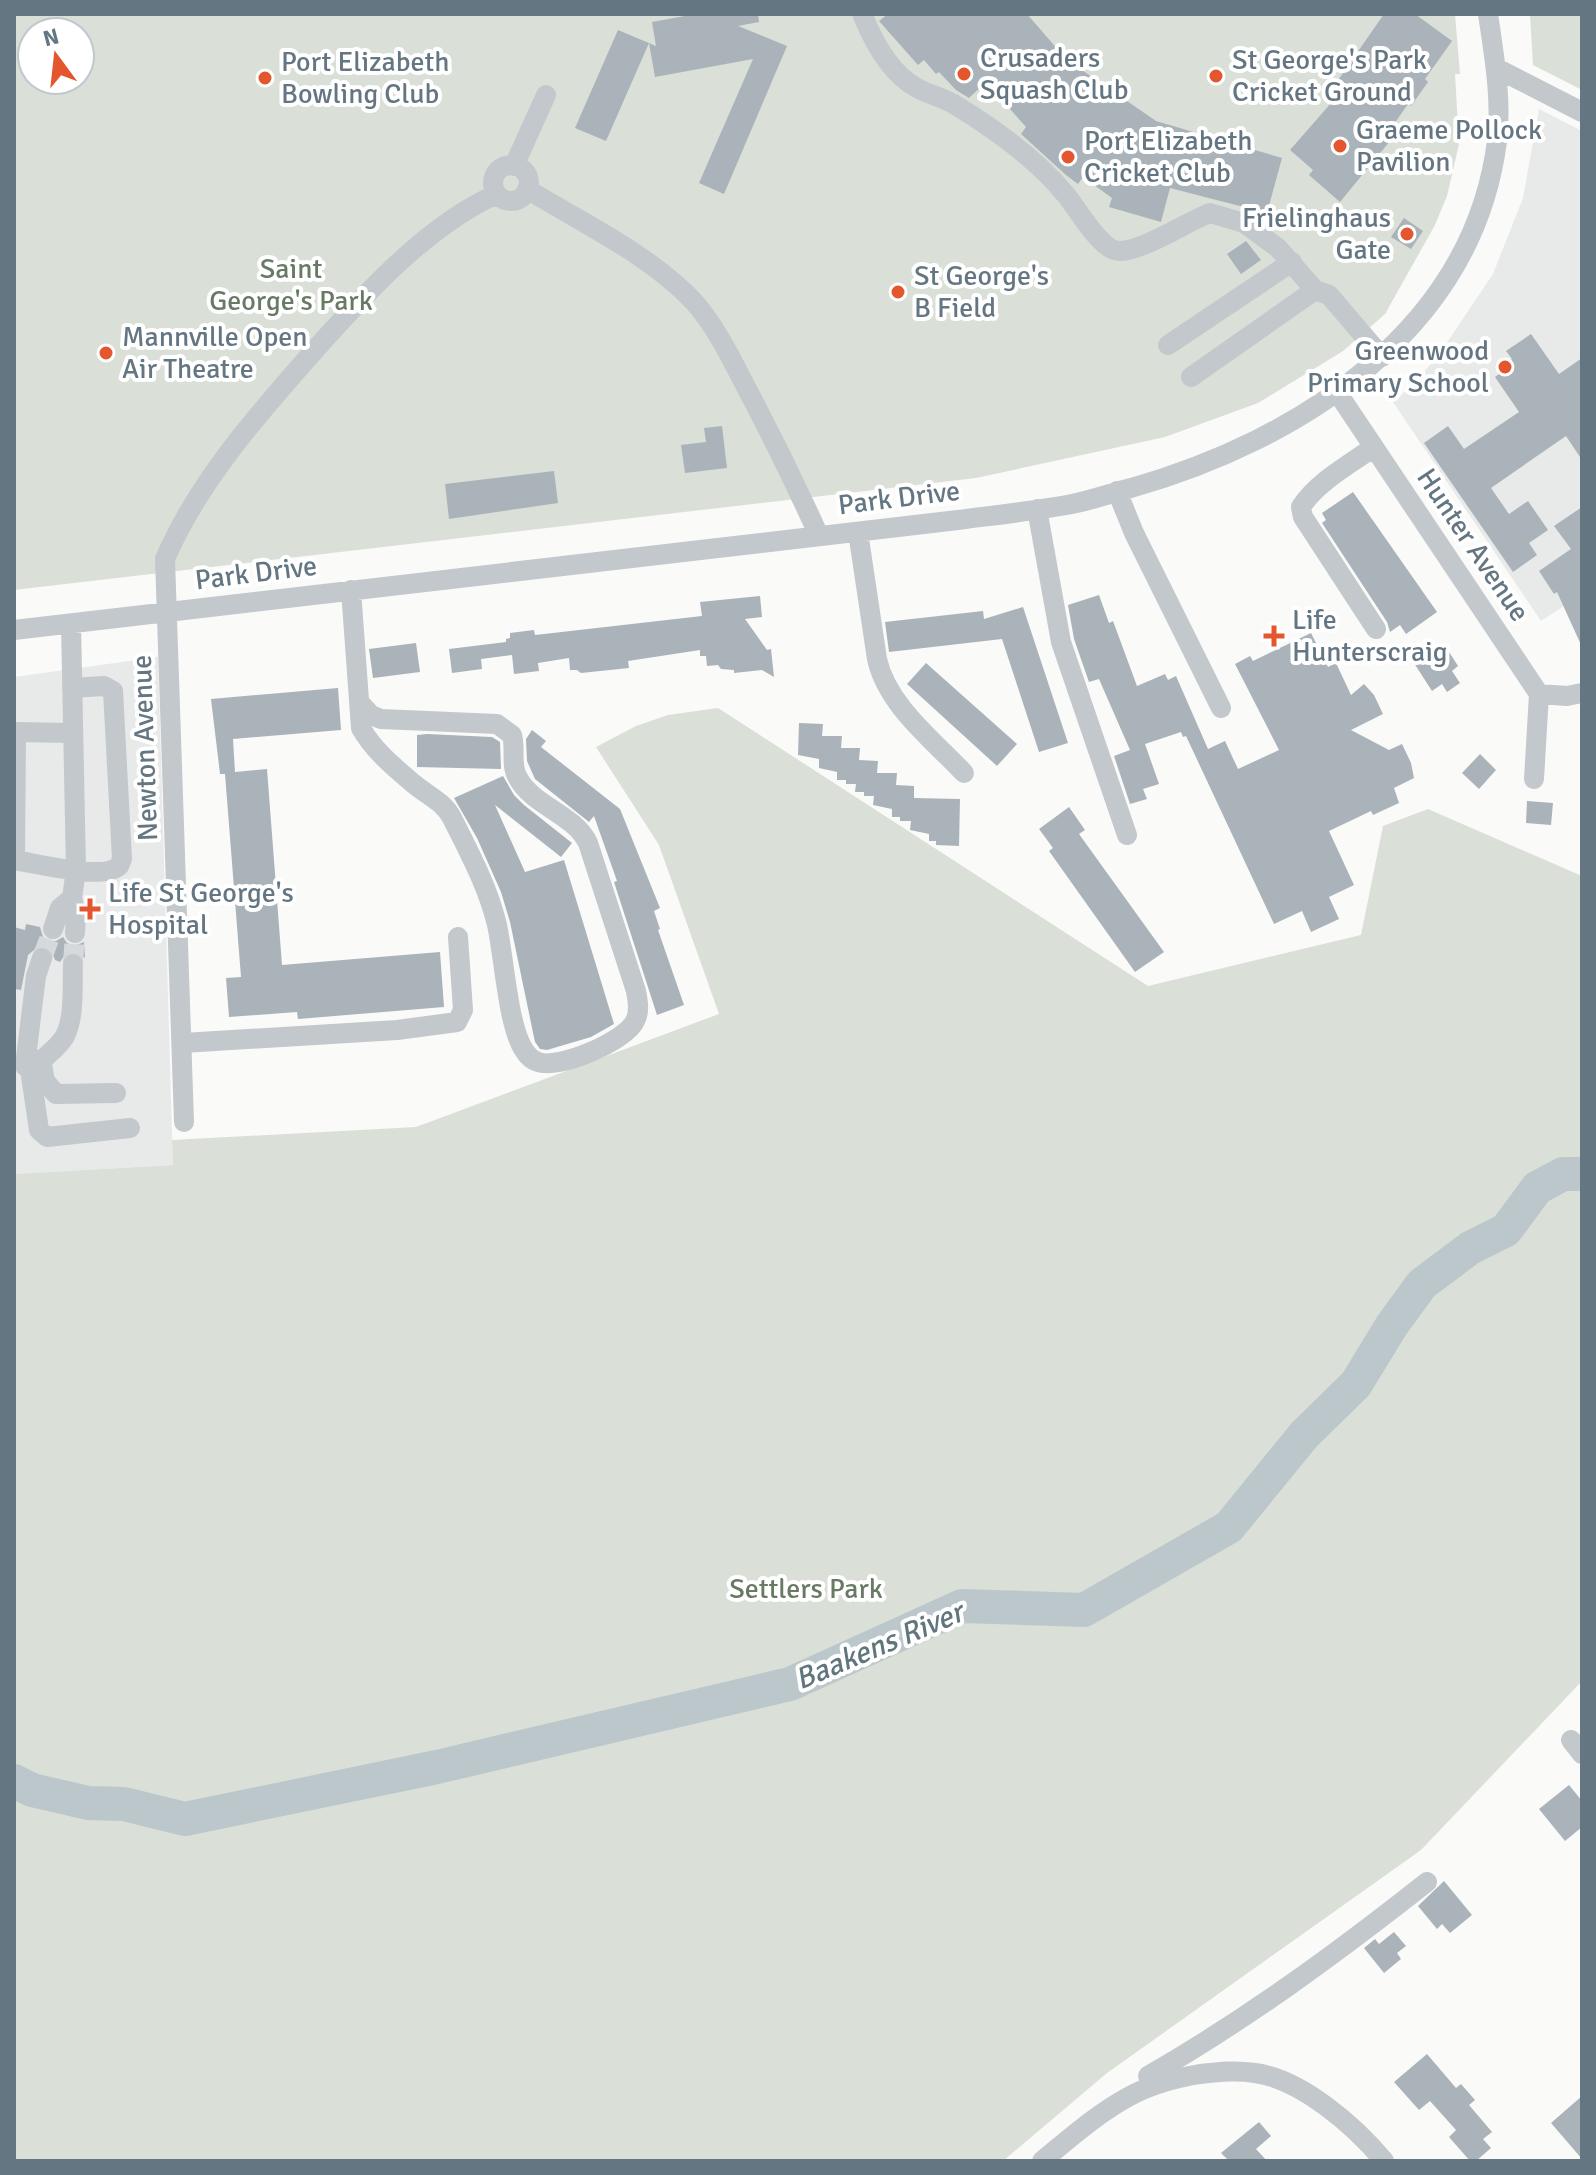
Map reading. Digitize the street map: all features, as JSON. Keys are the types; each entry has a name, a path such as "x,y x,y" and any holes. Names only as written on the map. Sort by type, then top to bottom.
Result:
{"street":[{"name":"Park Drive","path":"14,630 1074,504 1166,478 1224,455 1284,425 1337,392 1382,357 1405,334 1440,289 1471,235 1488,188 1497,139 1496,68 1488,14"},
{"path":"863,16 878,47 898,72 915,88 951,102 969,113 1033,162 1062,190 1107,248 1119,251 1139,245 1210,213 1244,223 1292,262 1315,290 1329,295 1382,357"},
{"path":"1496,68 1582,112"},
{"path":"514,166 546,95"},
{"path":"508,165 514,166 528,177 527,189 514,201 497,194 493,183 497,172 508,165"},
{"path":"527,189 610,236 696,304 737,370 777,445 819,536"},
{"name":"Newton Avenue","path":"184,1122 167,553 202,490 241,438 286,382 377,281 452,220 497,194"},
{"path":"1168,345 1292,262"},
{"path":"1191,377 1315,290"},
{"name":"Hunter Avenue","path":"1337,392 1539,694"},
{"path":"1374,447 1321,486 1301,507 1303,517 1376,629"},
{"path":"1117,491 1134,533 1221,708"},
{"path":"1037,509 1061,642 1127,835"},
{"path":"858,532 877,659 883,680 896,700 964,773"},
{"path":"351,590 359,719 368,741 415,785 448,810 493,909 512,1010 524,1051 538,1063 553,1064 627,1034 638,1014 636,991 592,854 583,834 520,782 513,764 512,735 497,724 381,719 371,715 360,703"},
{"path":"71,624 76,870 72,898 76,914 75,933"},
{"path":"72,688 104,686 113,691 122,841 122,859 114,871 76,870 15,860 15,732 73,733"},
{"path":"1534,779 1539,694 1567,696 1582,693"},
{"path":"53,929 60,908 72,898"},
{"path":"183,1043 397,1030 457,1022 463,1010 458,937"},
{"path":"42,958 36,976 28,1065 35,1116 42,1135 130,1128"},
{"path":"28,1065 59,1044 70,1022 73,964"},
{"path":"28,1065 56,1094 116,1093"},
{"path":"1157,2084 1148,2076 1247,2016 1427,1882"},
{"path":"1042,2161 1105,2111 1157,2084 1212,2073 1258,2073 1297,2088 1334,2112 1363,2136 1384,2161"}],"shaded area":[{"name":"Greenwood Primary School","path":"1539,109 1582,131 1582,594 1541,621 1393,402 1417,381 1444,347 1493,274 1523,198"},
{"name":"Life St George's Hospital","path":"158,657 173,1165 14,1174 14,677"}],"green space":[{"name":"Saint George's Park","path":"14,14 1455,14 1460,74 1455,74 1459,144 1447,196 1435,225 1385,314 1343,351 1258,403 1165,437 976,478 14,590"},
{"path":"1530,14 1582,14 1582,90 1533,65"},
{"name":"Settlers Park","path":"718,708 1148,986 1361,935 1383,826 1428,809 1582,876 1582,1681 1421,1850 1107,2073 1003,2161 14,2161 14,1174 173,1165 172,1140 416,1127 719,1014 659,845 596,747 636,726 668,715"}],"building":[{"path":"685,14 758,14 759,22 738,26 787,46 724,194 699,183 753,59 655,77 649,43 656,46 652,22"},
{"name":"St George's Park Cricket Ground","path":"888,14 1027,14 1066,59 1156,121 1282,158 1267,213 1170,188 1161,222 1109,207 1112,198 1083,177 1078,184 1021,134 1026,127 986,82 969,98 956,90 939,72 936,74 924,60 918,65 879,21"},
{"path":"1384,14 1415,14 1452,41 1425,79 1428,82 1385,137 1390,141 1340,202 1309,175 1313,170 1290,150 1339,94 1335,92 1340,86 1336,83"},
{"path":"618,30 649,43 606,141 575,128"},
{"name":"Frielinghaus Gate","path":"1404,218 1423,231 1411,249 1391,237"},
{"path":"1246,241 1261,260 1241,274 1227,254"},
{"path":"1531,334 1559,374 1582,358 1582,460 1566,436 1491,488 1509,514 1528,501 1548,530 1529,543 1537,555 1513,572 1424,443 1448,426 1464,449 1519,412 1495,377 1503,371 1500,367 1512,359 1506,351"},
{"path":"722,426 727,468 685,473 681,445 706,442 704,428"},
{"path":"554,471 558,503 449,519 445,484"},
{"path":"1353,492 1437,612 1406,634 1400,625 1390,632 1387,622 1322,523 1326,520 1322,513"},
{"path":"1582,507 1582,647 1557,592 1554,594 1539,571 1571,549 1554,526"},
{"path":"1099,595 1109,623 1113,621 1137,686 1165,674 1168,680 1176,676 1208,749 1225,741 1238,769 1279,750 1235,664 1250,656 1253,661 1311,633 1328,667 1336,663 1351,695 1364,684 1374,695 1383,714 1351,730 1389,750 1402,744 1414,778 1394,788 1399,803 1373,815 1371,811 1329,831 1354,885 1329,897 1339,919 1311,932 1302,911 1274,924 1186,736 1183,737 1181,732 1145,744 1159,784 1143,789 1147,799 1130,804 1114,756 1130,750 1099,679 1089,682 1074,639 1068,605"},
{"path":"760,596 762,617 745,619 767,650 771,649 774,677 762,670 734,673 734,670 721,669 718,665 707,666 706,656 700,656 700,650 628,661 629,668 581,673 570,670 569,658 538,663 539,671 514,674 512,655 481,659 482,669 452,673 449,649 506,642 510,633 534,630 535,635 702,616 700,602"},
{"path":"1023,607 1068,743 1039,752 1002,639 889,652 885,622 983,611 984,619"},
{"path":"416,643 420,672 373,678 369,649"},
{"path":"1444,644 1458,666 1452,671 1460,683 1447,692 1442,684 1432,691 1414,663"},
{"path":"926,663 1017,744 997,766 907,684"},
{"path":"338,688 341,730 233,739 235,772 267,769 282,965 440,952 444,1007 298,1019 297,1012 229,1017 226,978 241,977 225,774 220,774 211,699"},
{"path":"799,723 823,724 822,736 842,736 841,748 860,748 859,760 878,761 877,773 897,773 896,785 914,786 914,798 960,799 959,846 936,845 936,841 929,841 929,834 910,830 911,821 900,821 900,817 892,817 892,809 873,805 874,796 855,792 856,784 846,784 846,780 837,780 837,772 819,768 819,759 798,755"},
{"path":"532,730 546,741 541,747 620,809 660,908 654,911 658,930 684,1005 657,1015 594,816 589,822 535,779 527,761 526,739"},
{"path":"417,735 492,737 500,742 501,769 417,767"},
{"path":"1480,754 1496,770 1479,789 1462,773"},
{"path":"503,776 524,805 572,843 561,857 495,805 525,872 564,860 614,1024 591,1037 547,1050 540,1049 535,1042 501,892 477,838 454,798"},
{"path":"1527,801 1553,803 1551,825 1526,823"},
{"path":"1069,807 1085,830 1079,834 1164,952 1135,972 1049,851 1053,848 1039,829"},
{"path":"26,924 40,927 43,937 50,941 63,937 74,946 84,942 85,958 73,951 66,953 60,962 55,960 51,949 39,946 28,955 21,990 14,989 14,927 25,930"},
{"path":"1569,1785 1582,1801 1582,1827 1565,1841 1539,1809"},
{"path":"1444,1881 1472,1915 1450,1933 1442,1924 1437,1929 1418,1906"},
{"path":"1394,1932 1406,1946 1397,1953 1401,1959 1384,1973 1364,1948 1375,1939 1379,1944"},
{"path":"1427,2054 1456,2088 1461,2084 1475,2100 1469,2105 1492,2132 1483,2139 1491,2148 1476,2161 1470,2161 1449,2137 1456,2130 1430,2101 1419,2110 1394,2082"},
{"path":"1582,2096 1582,2159 1551,2123"},
{"path":"1259,2122 1271,2136 1256,2149 1267,2161 1229,2161 1221,2153"}],"waterway":[{"name":"Baakens River","path":"14,1781 32,1790 88,1803 124,1804 185,1819 437,1767 790,1684 962,1606 1084,1610 1229,1527 1304,1435 1356,1384 1392,1325 1422,1284 1470,1248 1506,1230 1537,1188 1563,1174 1582,1174"}],"tunnel":[{"path":"42,958 53,929"},
{"path":"73,964 75,933"}],"place":[{"name":"Crusaders Squash Club","path":"964,74"},
{"name":"St George's Park Cricket Ground","path":"1216,76"},
{"name":"Port Elizabeth Bowling Club","path":"265,78"},
{"name":"Graeme Pollock Pavilion","path":"1340,146"},
{"name":"Port Elizabeth Cricket Club","path":"1068,157"},
{"name":"Frielinghaus Gate","path":"1407,234"},
{"name":"St George's B Field","path":"898,292"},
{"name":"Mannville Open Air Theatre","path":"106,353"},
{"name":"Greenwood Primary School","path":"1505,367"},
{"name":"Life Hunterscraig","path":"1274,636"},
{"name":"Life St George's Hospital","path":"90,909"}]}
